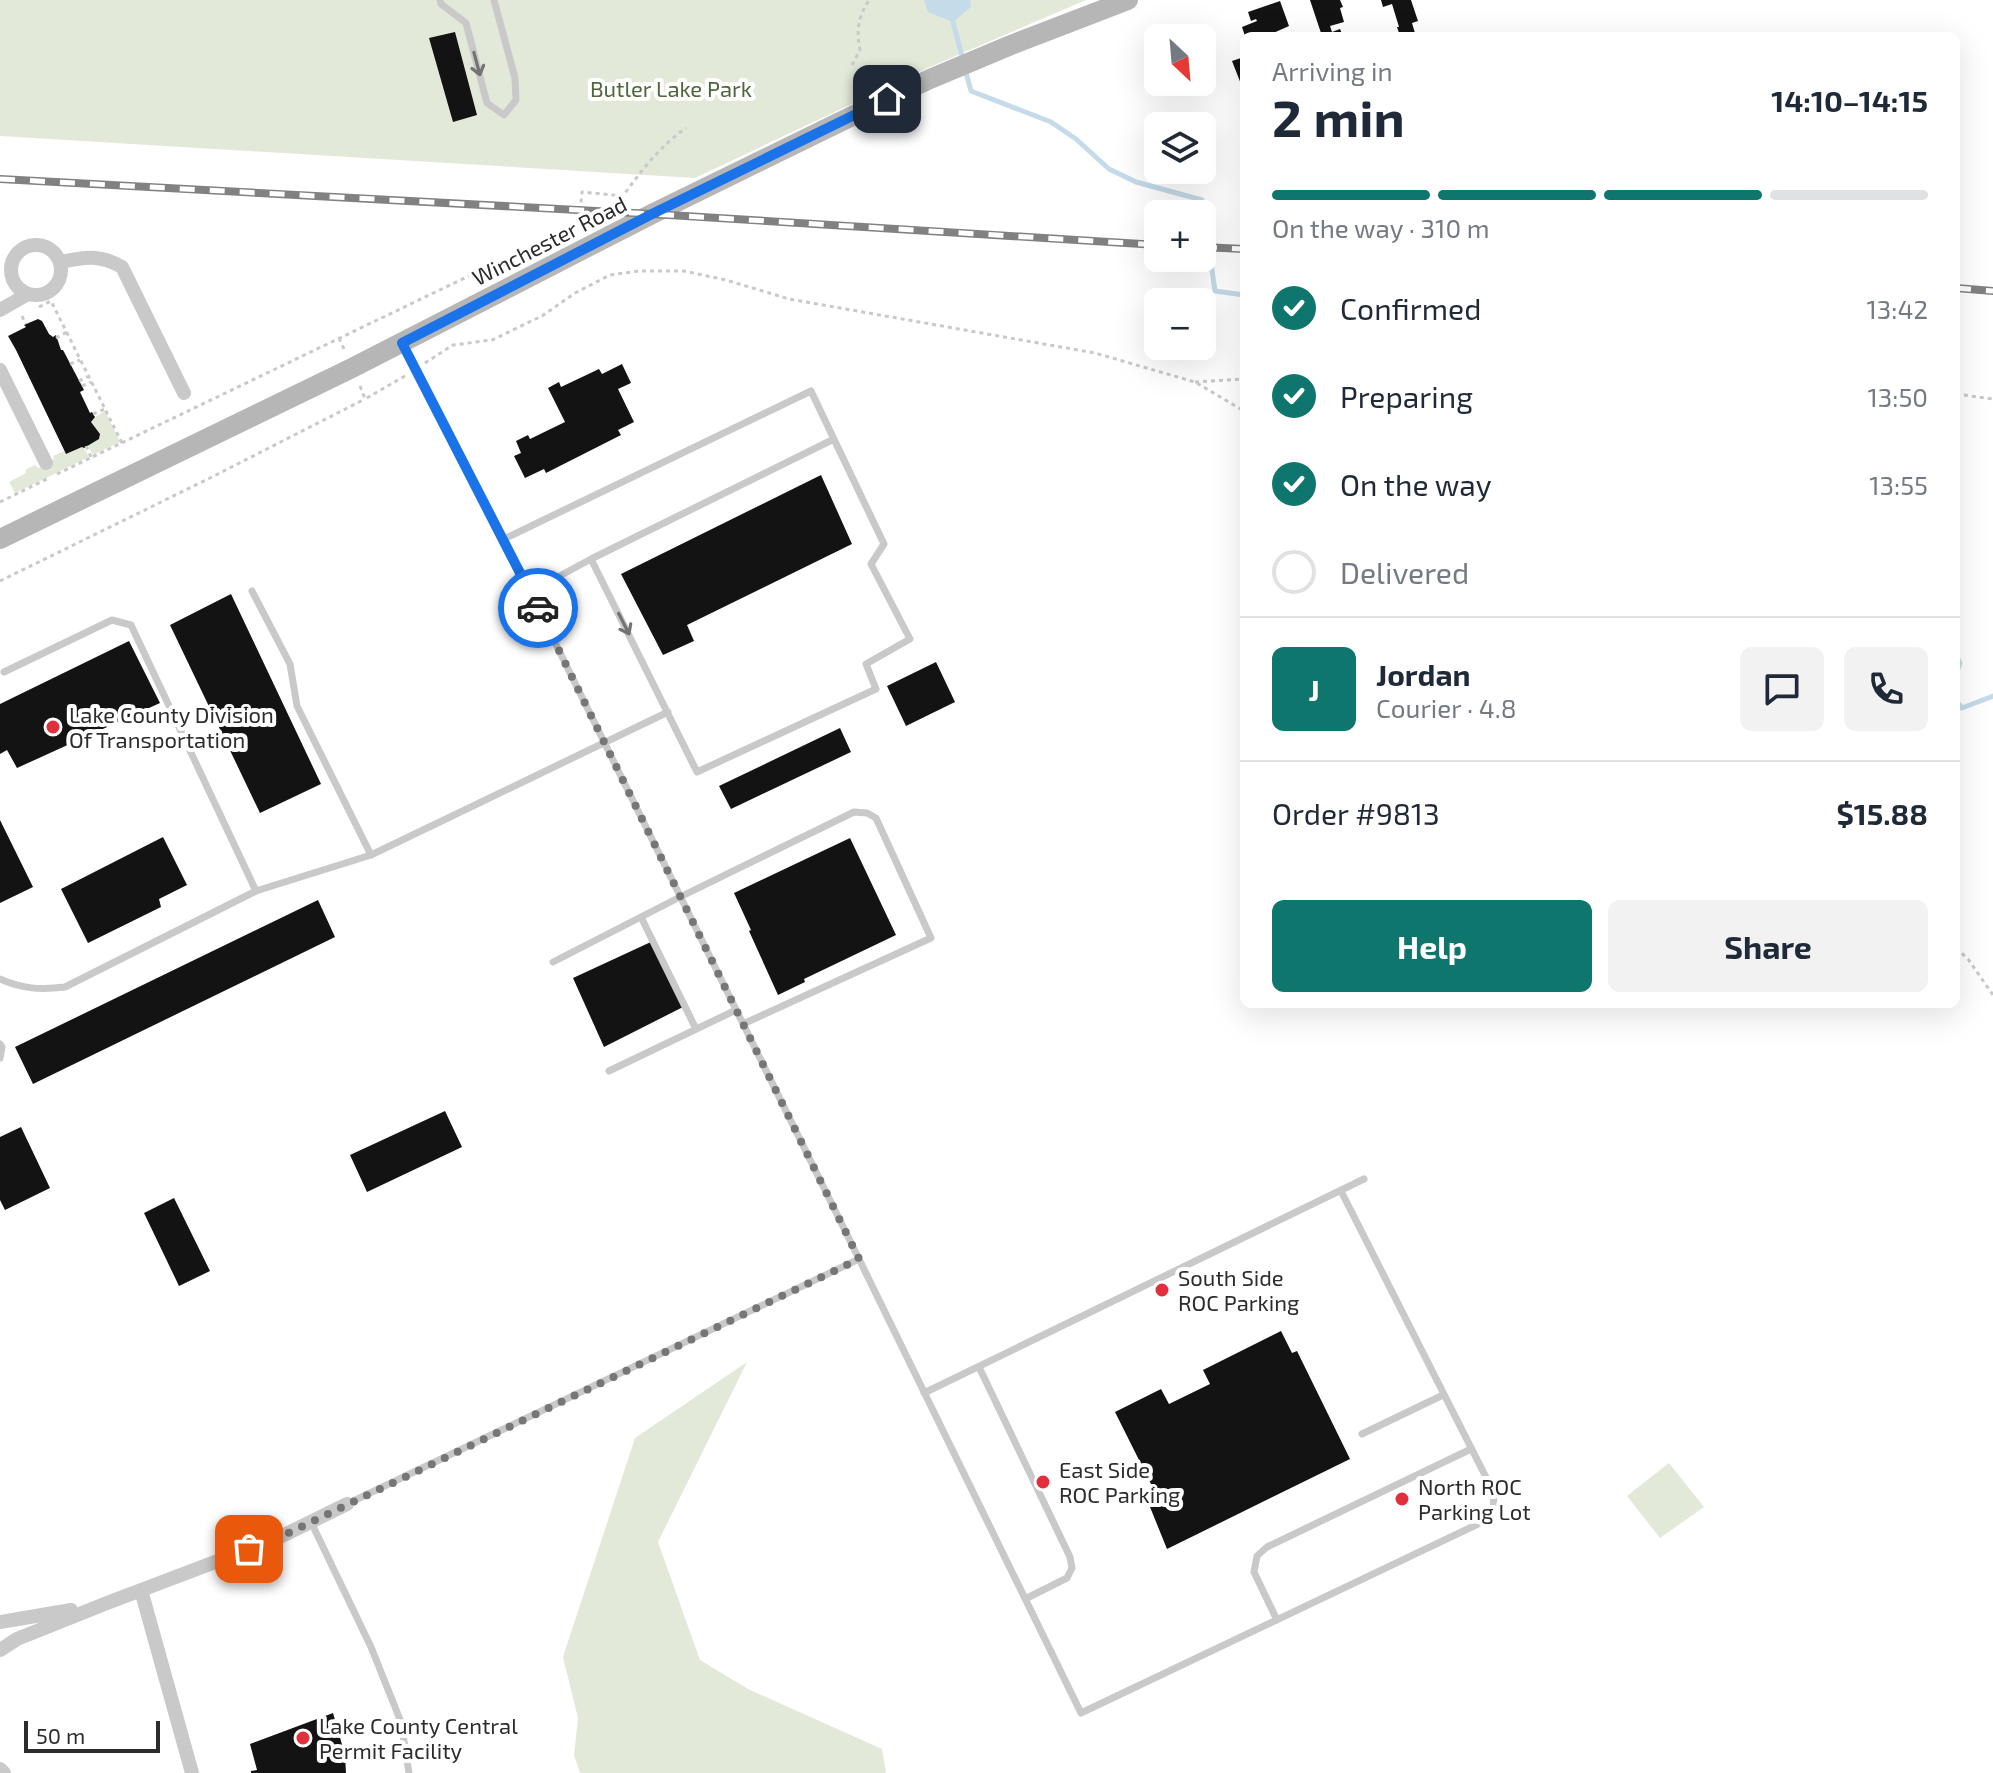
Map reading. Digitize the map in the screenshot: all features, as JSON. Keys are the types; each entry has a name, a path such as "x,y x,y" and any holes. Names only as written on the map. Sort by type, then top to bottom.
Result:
{"main road":[{"name":"Winchester Road","path":"0,539 352,368 652,214 930,79 1128,0"}],"street":[{"path":"0,310 28,294 43,294 56,285 61,271 60,262 50,248 41,245 24,247 12,259 11,277 28,294"},
{"path":"60,262 87,257 107,258 122,267 184,393"},
{"path":"0,370 46,463"},
{"path":"0,1650 17,1639 276,1539 347,1504"},
{"path":"141,1590 192,1773"},
{"path":"0,1622 107,1603"}],"lane":[{"path":"440,0 466,23 487,103 504,115 516,100 515,78 494,0"},
{"path":"402,343 504,539 1081,1713 1478,1524 1493,1510 1494,1493 1341,1191"},
{"path":"504,539 811,391 884,544 871,564 910,639 866,664 876,689 697,772 591,559"},
{"path":"530,592 834,439"},
{"path":"252,591 290,664 297,706 371,855"},
{"path":"4,672 112,620 131,625 256,891"},
{"path":"0,979 22,987 44,990 65,987 256,891 371,855 668,712"},
{"path":"553,962 854,812 867,813 876,818 931,938 743,1024"},
{"path":"641,917 696,1029"},
{"path":"609,1071 736,1010"},
{"path":"0,1044 0,1058"},
{"path":"924,1393 1364,1179"},
{"path":"347,1504 859,1259"},
{"path":"979,1367 1070,1557 1072,1568 1067,1578 1025,1599"},
{"path":"1362,1434 1443,1395"},
{"path":"1277,1620 1254,1572 1257,1556 1267,1547 1471,1449"},
{"path":"311,1522 371,1647 401,1722 409,1773"}],"path":[{"path":"852,65 860,50 857,36 861,13 869,0"},
{"path":"0,502 579,223 582,192 623,196 669,140 686,128"},
{"path":"0,581 365,399 453,345 492,340 542,316 575,293 610,275 639,271 684,271 789,299 1095,353 1195,382 1240,409"},
{"path":"32,311 51,301 122,443"},
{"path":"11,321 22,316 26,324"},
{"path":"56,338 67,332"},
{"path":"70,364 80,360"},
{"path":"352,368 365,399"},
{"path":"79,381 89,376"},
{"path":"1195,382 1240,379"},
{"path":"82,386 91,382"},
{"path":"1960,395 1993,399"},
{"path":"93,414 105,409"},
{"path":"86,446 91,458"},
{"path":"1960,952 1993,995"}],"green space":[{"name":"Butler Lake Park","path":"0,0 1086,0 930,67 695,178 0,136"},
{"path":"105,411 120,442 93,455 87,445 99,439 99,433 91,422"},
{"path":"82,447 89,457 15,493 9,482 26,473 25,470 35,465 38,468 64,451 67,454"},
{"path":"747,1362 658,1542 700,1660 748,1689 882,1749 886,1773 580,1773 574,1755 578,1718 563,1657 635,1438"},
{"path":"1669,1463 1704,1507 1660,1538 1627,1496"}],"water":[{"path":"924,0 970,0 971,7 953,22 928,12"}],"building":[{"path":"1310,0 1340,0 1344,22 1330,26 1332,32 1321,32"},
{"path":"1381,0 1411,0 1418,21 1412,23 1415,32 1399,32 1392,4 1383,7"},
{"path":"1280,1 1289,26 1276,32 1244,32 1242,27 1257,21 1251,21 1248,12"},
{"path":"455,32 477,115 453,122 429,38"},
{"path":"1240,58 1240,81 1232,61"},
{"path":"38,319 49,334 53,337 56,335 84,390 80,392 95,417 91,422 100,434 99,439 84,448 66,454 8,336"},
{"path":"622,364 631,383 618,389 634,422 618,430 621,435 546,473 544,469 525,478 514,456 521,453 516,441 528,435 530,439 565,422 548,388 559,382 561,387 599,369 602,374"},
{"path":"821,475 852,544 687,625 694,641 663,655 621,574"},
{"path":"231,594 321,784 260,813 170,625"},
{"name":"Lake County Division Of Transportation","path":"129,641 160,703 17,768 7,750 0,754 0,704"},
{"path":"936,662 955,702 906,726 887,686"},
{"path":"840,728 851,752 731,809 719,786"},
{"path":"0,820 33,887 0,903"},
{"path":"163,837 187,885 159,899 161,907 88,943 61,889"},
{"path":"850,838 896,935 804,979 805,982 778,995 734,893"},
{"path":"318,900 335,937 33,1084 15,1047"},
{"path":"653,941 685,1006 604,1047 573,978"},
{"path":"445,1111 462,1147 367,1192 350,1155"},
{"path":"21,1127 50,1188 5,1210 0,1200 0,1137"},
{"path":"174,1198 210,1271 179,1286 144,1213"},
{"path":"1281,1331 1292,1353 1297,1351 1350,1459 1167,1549 1150,1507 1160,1502 1115,1412 1161,1389 1169,1404 1210,1384 1203,1370"},
{"name":"Lake County Central Permit Facility","path":"333,1713 345,1755 346,1773 251,1773 257,1770 250,1744"}],"waterway":[{"path":"953,22 963,60"},
{"path":"965,69 971,91 1051,122 1076,139 1109,169 1136,182 1202,200 1215,291 1240,294"},
{"path":"1960,706 1962,708 1993,696"}],"railway":[{"path":"0,179 1144,244"},
{"path":"1216,248 1240,249"},
{"path":"1960,288 1993,291"}],"way so far":[{"path":"249,1549 276,1539 859,1259 538,608"}],"place":[{"name":"Lake County Division Of Transportation","path":"53,727"},
{"name":"South Side ROC Parking","path":"1162,1290"},
{"name":"East Side ROC Parking","path":"1043,1482"},
{"name":"North ROC Parking Lot","path":"1402,1499"},
{"name":"Lake County Central Permit Facility","path":"303,1738"}],"route":[{"path":"538,608 402,343 652,214 887,99"}]}
